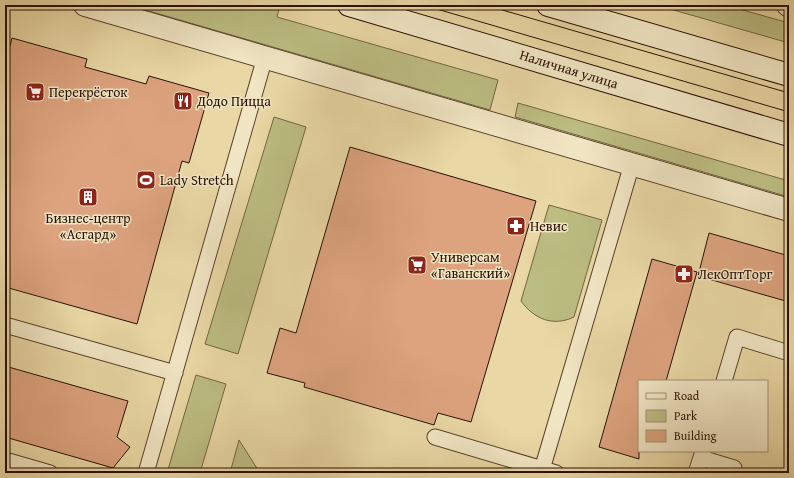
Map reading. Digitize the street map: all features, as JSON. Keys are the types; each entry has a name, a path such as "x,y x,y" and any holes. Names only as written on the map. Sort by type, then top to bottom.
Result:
{"street":[{"path":"85,5 789,210"},
{"name":"Наличная улица","path":"349,5 789,135"},
{"path":"548,5 789,75"}],"lane":[{"path":"146,473 265,57"},
{"path":"541,471 632,164"},
{"path":"5,325 175,374"},
{"path":"724,380 737,337 789,353"},
{"path":"435,437 541,471 556,473"},
{"path":"696,473 702,454 734,468"},
{"path":"5,460 50,473"}],"green space":[{"path":"128,5 280,5 277,17 498,80 490,110"},
{"path":"656,5 725,5 789,23 789,43"},
{"path":"518,103 789,181 789,197 515,117"},
{"path":"274,117 306,127 238,354 205,344"},
{"path":"549,205 602,220 574,317 559,321 544,320 538,317 521,301"},
{"path":"196,375 226,384 200,473 167,473"},
{"path":"239,440 260,473 230,473"}],"building":[{"name":"Бизнес-центр «Асгард»","path":"12,38 87,59 85,67 146,84 149,76 209,93 189,163 182,161 137,324 5,287 5,45 10,46"},
{"name":"Универсам «Гаванский»","path":"350,147 536,201 471,422 438,413 434,425 304,387 305,383 267,373 280,328 296,333"},
{"path":"709,233 789,256 789,302 698,276"},
{"path":"652,259 697,272 666,380 638,380 639,459 599,447"},
{"path":"5,366 128,401 117,437 130,447 113,468 5,437"}],"tram line":[{"path":"423,5 789,112"},
{"path":"485,5 789,93"}],"place":[{"name":"Перекрёсток","path":"35,92"},
{"name":"Додо Пицца","path":"183,101"},
{"name":"Lady Stretch","path":"146,180"},
{"name":"Бизнес-центр «Асгард»","path":"88,197"},
{"name":"Невис","path":"516,226"},
{"name":"Универсам «Гаванский»","path":"417,265"},
{"name":"ЛекОптТорг","path":"684,274"}]}
